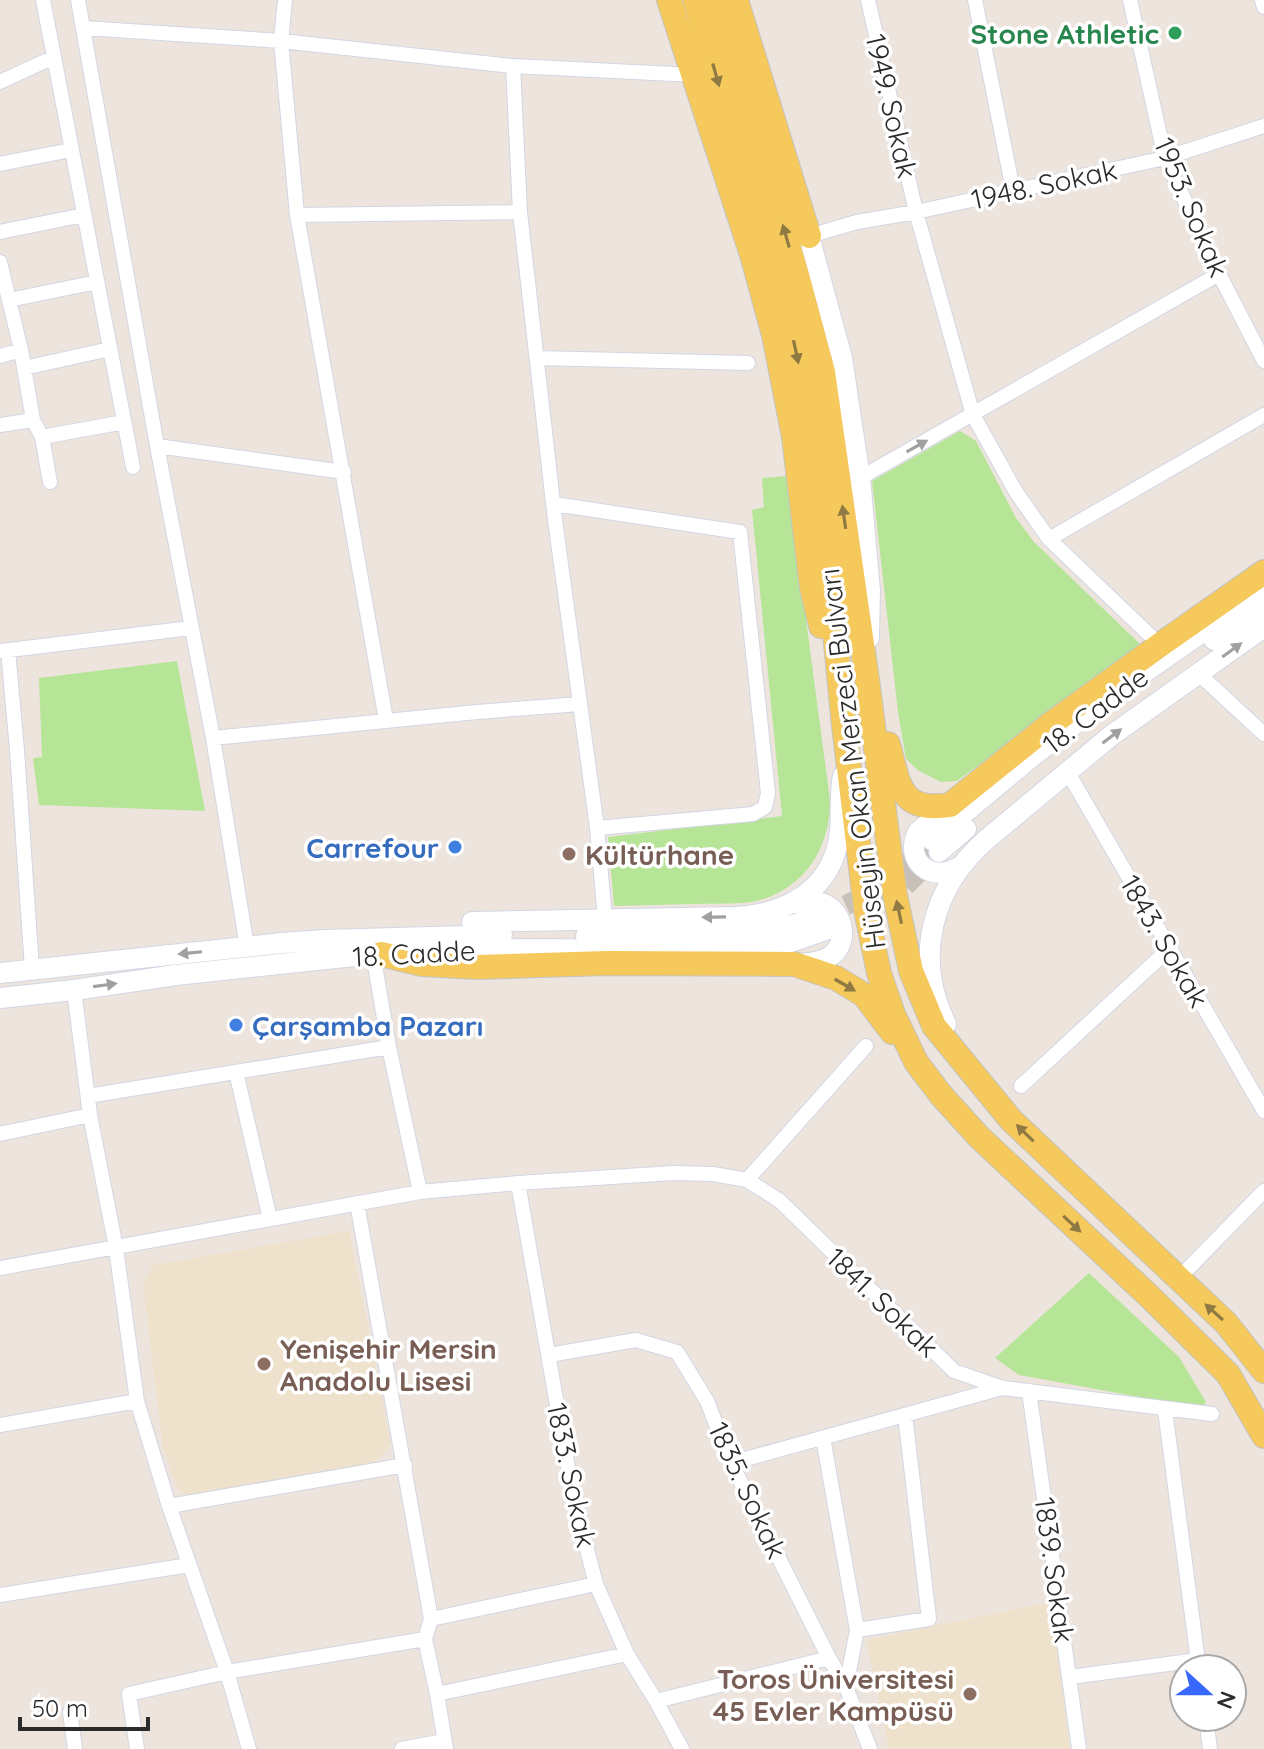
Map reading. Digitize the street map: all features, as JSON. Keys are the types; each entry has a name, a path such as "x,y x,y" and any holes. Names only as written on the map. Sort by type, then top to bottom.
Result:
{"main road":[{"path":"669,0 753,258 774,335 794,437 812,588 844,726"},
{"name":"Hüseyin Okan Merzeci Bulvarı","path":"695,0 796,345 814,448 866,910 879,973 893,1014 916,1062 941,1095 979,1137 1228,1374 1264,1436"},
{"name":"Hüseyin Okan Merzeci Bulvarı","path":"716,0 823,372 895,895 911,971 934,1026 1011,1120 1226,1323 1264,1371"},
{"path":"736,0 809,236"},
{"path":"870,705 885,733 905,796 925,806 950,805 1048,726 1264,572"},
{"path":"377,954 422,964 477,967 633,962 794,964 836,978 864,995 916,1062"}],"street":[{"path":"43,0 133,467"},
{"path":"78,0 157,446 213,738 247,947"},
{"path":"285,0 281,41 297,215 386,720"},
{"name":"1949. Sokak","path":"868,0 916,212 973,415 1016,492 1049,539 1160,645"},
{"path":"975,0 1013,190"},
{"name":"1953. Sokak","path":"1130,0 1165,158 1264,361"},
{"path":"1262,0 1264,7"},
{"path":"84,28 281,41 513,66 694,75"},
{"path":"0,82 54,57"},
{"path":"513,66 520,212 554,504 597,828 605,919"},
{"name":"1948. Sokak","path":"809,236 857,222 1165,158 1263,128"},
{"path":"0,164 71,150"},
{"path":"297,215 520,212"},
{"path":"0,232 84,215"},
{"path":"809,236 842,358 860,478 870,591 867,679"},
{"path":"0,262 21,350 33,420 42,437 50,482"},
{"path":"860,478 1219,274"},
{"path":"9,300 97,282"},
{"path":"24,368 110,349"},
{"path":"0,356 21,350"},
{"path":"537,358 748,363"},
{"path":"1049,539 1264,415"},
{"path":"0,425 33,420"},
{"path":"42,437 124,422"},
{"path":"157,446 344,472"},
{"path":"554,504 740,532 768,793 765,807 753,814 597,828"},
{"name":"18. Cadde","path":"1264,589 1125,686 1034,755 935,846 1162,676 1264,606"},
{"path":"950,805 918,832 914,846 923,867 935,873 949,873 959,867 987,839 1112,735 1264,627"},
{"path":"32,969 17,750 4,650 191,628"},
{"path":"1199,674 1264,734"},
{"path":"213,738 580,704"},
{"path":"0,752 17,750"},
{"path":"794,903 815,886 835,853 840,834 842,782 848,756"},
{"name":"1843. Sokak","path":"1067,771 1264,1111"},
{"path":"959,867 940,901 934,920 930,937 930,972 941,1014 972,1074"},
{"path":"282,943 370,925 755,916 794,903 815,901 829,906 839,917 843,932 839,947 820,961 794,964"},
{"name":"18. Cadde","path":"0,973 324,940 471,935 743,933 823,923 779,946 428,950 176,975 0,998"},
{"path":"1021,1086 1169,949"},
{"path":"377,954 389,1047 420,1192"},
{"path":"74,990 90,1115 116,1248 137,1401 169,1506 227,1672 249,1749"},
{"path":"747,1180 866,1046"},
{"path":"88,1096 389,1047"},
{"path":"236,1072 270,1219"},
{"path":"0,1134 90,1115"},
{"name":"1841. Sokak","path":"0,1268 420,1192 673,1173 713,1174 747,1180 780,1201 954,1371 1003,1388 1212,1414"},
{"name":"1833. Sokak","path":"518,1183 573,1496 596,1584 627,1654 682,1749"},
{"path":"1178,1279 1264,1191"},
{"path":"357,1203 431,1619 425,1639 445,1745 402,1749"},
{"name":"1835. Sokak","path":"549,1355 636,1340 677,1352 707,1401 731,1463 846,1687 870,1749"},
{"path":"731,1463 1003,1388"},
{"name":"1839. Sokak","path":"1029,1391 1079,1749"},
{"path":"0,1425 137,1401"},
{"path":"1165,1410 1197,1653"},
{"path":"857,1630 929,1619 905,1415"},
{"path":"823,1438 857,1630 846,1687"},
{"path":"169,1506 405,1465"},
{"path":"0,1595 189,1565"},
{"path":"431,1619 596,1584"},
{"path":"137,1749 129,1694 227,1672 425,1639"},
{"path":"437,1694 627,1654"},
{"path":"656,1701 829,1658"},
{"path":"1070,1677 1168,1667"},
{"path":"70,1712 75,1749"}],"shaded area":[{"name":"Yenişehir Mersin Anadolu Lisesi","path":"349,1231 391,1445 373,1464 189,1496 178,1490 163,1448 143,1284 153,1265"},
{"name":"Toros Üniversitesi 45 Evler Kampüsü","path":"1051,1602 1070,1749 889,1749 866,1640"}],"green space":[{"path":"960,431 976,441 1016,518 1034,542 1141,645 957,781 941,782 919,771 906,759 872,481"},
{"path":"787,476 830,800 826,834 820,850 801,877 773,895 756,901 614,906 608,837 782,816 752,510 764,507 762,478"},
{"path":"177,661 205,811 39,805 33,758 42,757 39,678"},
{"path":"1089,1273 1179,1357 1206,1402 1200,1408 1019,1375 995,1358"}],"tunnel":[{"path":"818,917 876,888 926,846"},
{"path":"828,929 847,923 888,901 935,856"}],"place":[{"name":"Stone Athletic","path":"1175,33"},
{"name":"Carrefour","path":"455,847"},
{"name":"Kültürhane","path":"569,854"},
{"name":"Çarşamba Pazarı","path":"236,1025"},
{"name":"Yenişehir Mersin Anadolu Lisesi","path":"264,1364"},
{"name":"Toros Üniversitesi 45 Evler Kampüsü","path":"970,1694"}]}
